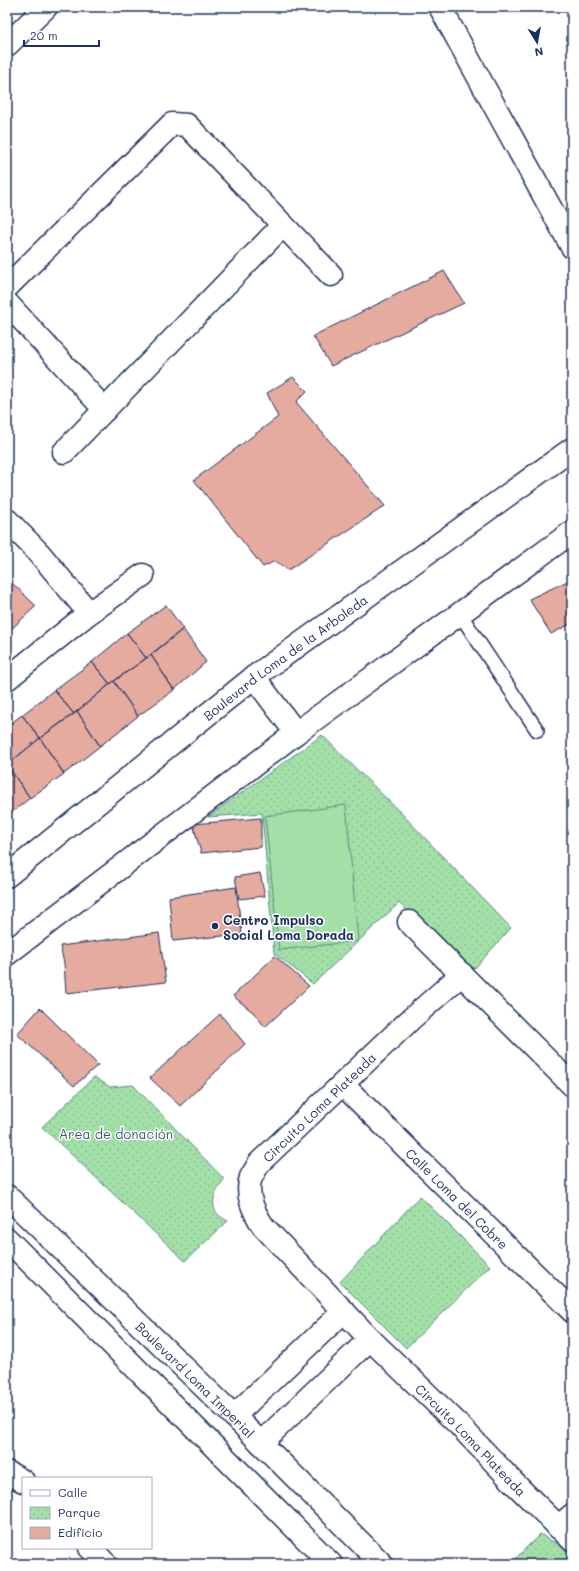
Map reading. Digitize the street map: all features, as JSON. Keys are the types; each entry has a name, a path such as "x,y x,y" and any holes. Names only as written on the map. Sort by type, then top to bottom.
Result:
{"street":[{"path":"7,45 46,7"},
{"path":"440,7 572,247"},
{"path":"7,287 172,124 187,125 331,276"},
{"path":"64,452 283,225"},
{"path":"7,303 105,410"},
{"name":"Boulevard Loma de la Arboleda","path":"7,876 254,677 572,449"},
{"path":"7,520 40,554 89,613"},
{"path":"7,954 296,733 572,532"},
{"path":"7,679 89,613 143,575"},
{"path":"254,677 296,733"},
{"path":"409,922 572,1085"},
{"name":"Circuito Loma Plateada","path":"462,974 411,1019 343,1086 259,1163 251,1178 249,1194 254,1211 263,1226 370,1339 458,1424 513,1482 567,1528"},
{"name":"Calle Loma del Cobre","path":"343,1086 572,1311"},
{"name":"Boulevard Loma Imperial","path":"7,1196 234,1416 382,1564"},
{"path":"7,1239 332,1564"},
{"path":"234,1416 344,1311"},
{"path":"261,1443 370,1339"},
{"path":"7,1472 22,1480"}],"lane":[{"path":"460,614 537,730"}],"green space":[{"path":"322,735 404,816 511,928 475,968 460,963 399,903 313,984 274,953 262,813 208,817"},
{"path":"346,805 358,941 279,950 265,816"},
{"name":"Area de donación","path":"94,1077 110,1087 133,1085 224,1179 217,1191 214,1208 221,1217 228,1221 185,1261 42,1127"},
{"path":"420,1196 490,1266 406,1348 340,1282"},
{"path":"540,1534 555,1543 562,1543 572,1553 572,1564 510,1564"}],"building":[{"path":"444,271 464,303 331,366 313,336"},
{"path":"293,377 307,391 296,402 385,506 288,570 275,561 263,567 194,480 278,417 267,393"},
{"path":"7,578 36,606 8,632 7,631"},
{"path":"572,579 572,623 551,634 529,599"},
{"path":"166,605 183,629 146,658 127,633"},
{"path":"183,629 206,662 174,690 151,655"},
{"path":"127,633 146,658 110,684 92,662"},
{"path":"151,655 174,690 138,716 114,681"},
{"path":"92,662 110,684 74,714 54,690"},
{"path":"114,681 138,716 100,746 77,711"},
{"path":"54,690 74,714 40,738 22,715"},
{"path":"77,711 100,746 64,774 40,738"},
{"path":"22,715 40,738 7,765 7,726"},
{"path":"40,738 64,774 30,798 7,765"},
{"path":"7,765 30,798 7,816"},
{"path":"261,818 261,847 201,853 193,824"},
{"path":"260,873 265,896 239,899 235,877"},
{"path":"236,887 242,934 173,941 169,897"},
{"path":"159,933 166,982 66,993 64,963 60,946"},
{"path":"275,956 309,986 265,1027 254,1013 233,996"},
{"path":"40,1008 98,1065 74,1086 17,1034"},
{"path":"220,1014 245,1044 180,1106 150,1078"}],"place":[{"name":"Centro Impulso Social Loma Dorada","path":"215,926"}]}
